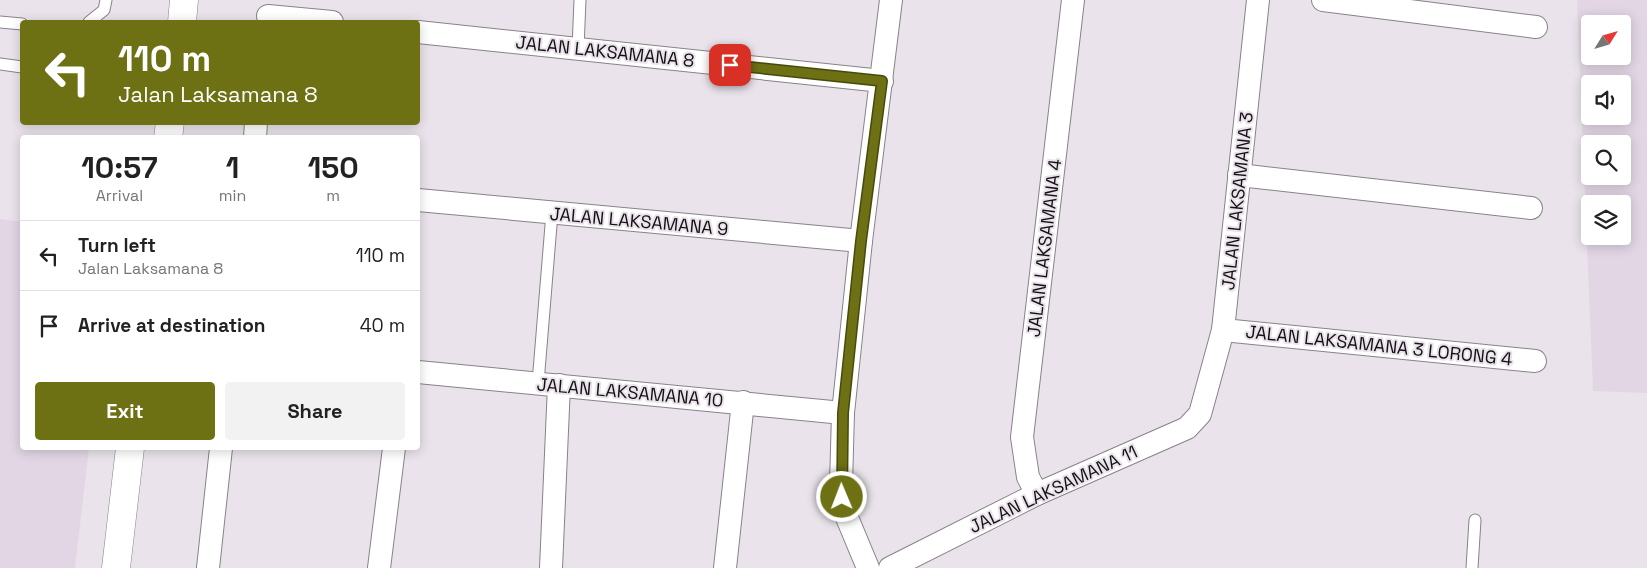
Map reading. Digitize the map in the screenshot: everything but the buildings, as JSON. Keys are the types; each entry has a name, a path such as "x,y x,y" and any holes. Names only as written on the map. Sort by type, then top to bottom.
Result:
{"street":[{"path":"182,20 184,0"},
{"path":"868,568 843,508 841,485 843,413 861,241 891,0"},
{"name":"JALAN LAKSAMANA 4","path":"1037,494 1028,477 1022,437 1073,0"},
{"name":"JALAN LAKSAMANA 3","path":"1204,400 1223,330 1258,0"},
{"path":"1323,0 1536,27"},
{"path":"268,13 318,20"},
{"name":"JALAN LAKSAMANA 8","path":"420,32 882,81"},
{"path":"1240,175 1530,208"},
{"name":"JALAN LAKSAMANA 9","path":"420,200 861,241"},
{"name":"JALAN LAKSAMANA 3 LORONG 4","path":"1223,330 1535,361"},
{"name":"JALAN LAKSAMANA 10","path":"420,372 843,413"},
{"path":"548,384 551,568"},
{"name":"JALAN LAKSAMANA 11","path":"890,568 1037,494 1187,428 1200,414 1204,400"},
{"path":"725,568 743,402"},
{"path":"116,568 130,450"},
{"path":"208,568 221,450"},
{"path":"379,568 394,450"}],"lane":[{"path":"92,20 104,10 106,0"},
{"path":"578,49 580,0"},
{"path":"0,22 20,24"},
{"path":"0,64 20,67"},
{"path":"548,384 552,213"},
{"path":"1472,568 1475,520"}],"shaded area":[{"path":"1577,0 1647,0 1647,393 1593,391 1587,245 1631,245 1631,195 1585,195 1585,185 1631,185 1631,135 1583,135 1582,125 1631,125 1631,75 1581,75 1581,98"},
{"path":"0,219 20,222 20,450 89,450 75,568 0,568"}],"route":[{"path":"730,65 882,81 861,241 843,413 842,497"}]}
